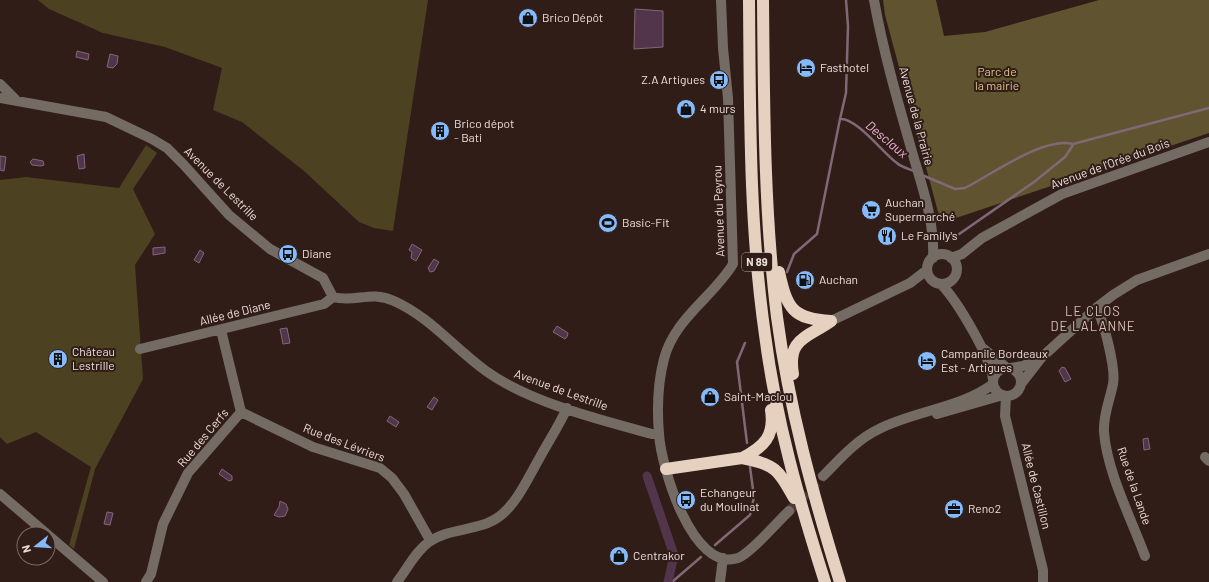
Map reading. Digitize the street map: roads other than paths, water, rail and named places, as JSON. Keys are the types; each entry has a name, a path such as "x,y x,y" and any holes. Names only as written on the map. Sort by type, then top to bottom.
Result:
{"highway":[{"name":"N 89","path":"749,0 750,143 756,249 764,328 771,374 786,451 825,582"},
{"name":"N 89","path":"763,0 765,143 770,233 777,317 793,409 813,491 840,582"},
{"path":"770,233 784,294 788,303 805,318 831,320"},
{"path":"666,469 742,458 752,453 766,440 773,424 757,322 753,278 756,249"},
{"path":"813,491 813,468 794,381 792,353 802,338 831,320"},
{"path":"742,458 763,462 776,470 783,478 805,519"}],"street":[{"name":"Avenue du Peyrou","path":"721,0 723,48 728,98 733,264 724,279 689,314 664,357 660,383 659,434 666,469 674,496 692,531 708,551 723,558"},
{"name":"Avenue de la Prairie","path":"874,0 886,54 934,238 933,258 928,264 927,270"},
{"path":"0,84 15,99"},
{"name":"Avenue de Lestrille","path":"0,98 15,99 106,117 152,139 167,148 229,214 270,250 323,278 332,297 344,300 377,295 394,301 427,320 485,370 513,388 567,408 644,432 659,434"},
{"name":"Avenue de l'Orée du Bois","path":"950,260 962,254 982,238 1055,198 1209,142"},
{"name":"Avenue de la Prairie","path":"934,238 950,260"},
{"path":"909,418 940,413 1015,393 1042,357 1096,308 1120,290 1137,280 1209,254"},
{"path":"933,258 950,260 956,274 953,279 955,300"},
{"path":"831,320 910,283 927,270 955,300 982,348 993,382 998,392 1005,396"},
{"path":"910,283 937,282 953,279"},
{"name":"Allée de Diane","path":"140,349 324,304 332,297"},
{"name":"Rue de la Lande","path":"1096,308 1101,318 1114,371 1113,384 1106,407 1104,431 1109,460 1145,556"},
{"name":"Rue des Cerfs","path":"146,582 151,574 164,524 188,474 241,412 221,330"},
{"path":"982,348 1020,376 1021,384"},
{"path":"823,476 861,440 878,429 977,394 993,382 997,372 1023,366 1042,357"},
{"name":"Allée de Castillon","path":"1005,396 1005,416 1043,570 1043,582"},
{"path":"397,582 430,540 486,524 500,516 509,507 523,487 567,408"},
{"name":"Rue des Lévriers","path":"241,412 313,447 380,468 392,478 404,494 430,540"},
{"path":"0,494 38,526"},
{"path":"720,582 723,558 738,558 789,511"},
{"path":"56,542 103,582"}],"waterway":[{"path":"840,119 846,93 848,26 846,0"},
{"name":"Desclaux","path":"922,175 955,189 965,188 1018,158 1048,146 1061,143 1073,144 1209,108"},
{"name":"Desclaux","path":"787,272 794,254 817,234 840,119 847,120 854,124 870,137 891,158 903,167 914,171"},
{"name":"Desclaux","path":"952,239 1034,182 1065,157 1073,145"},
{"name":"Desclaux","path":"745,343 737,362 747,443"},
{"name":"Desclaux","path":"715,545 750,515 754,497 750,467"},
{"path":"647,476 674,555 668,582"},
{"name":"Desclaux","path":"672,582 701,557"}],"tunnel":[{"path":"789,511 823,476"}],"place":[{"name":"Brico Dépôt","path":"528,18"},
{"name":"Fasthotel","path":"806,68"},
{"name":"Z.A Artigues","path":"719,80"},
{"name":"4 murs","path":"686,109"},
{"name":"Brico dépot - Bati","path":"440,131"},
{"name":"Auchan Supermarché","path":"871,210"},
{"name":"Basic-Fit","path":"608,223"},
{"name":"Le Family's","path":"887,236"},
{"name":"Diane","path":"288,254"},
{"name":"Auchan","path":"805,280"},
{"name":"Château Lestrille","path":"58,359"},
{"name":"Campanile Bordeaux Est - Artigues","path":"927,361"},
{"name":"Saint-Maclou","path":"710,397"},
{"name":"Echangeur du Moulinat","path":"686,500"},
{"name":"Reno2","path":"954,509"},
{"name":"Centrakor","path":"619,556"}],"district":[{"name":"LE CLOS DE LALANNE","path":"1093,318"}],"park label":[{"name":"Parc de la mairie","path":"997,79"}]}
